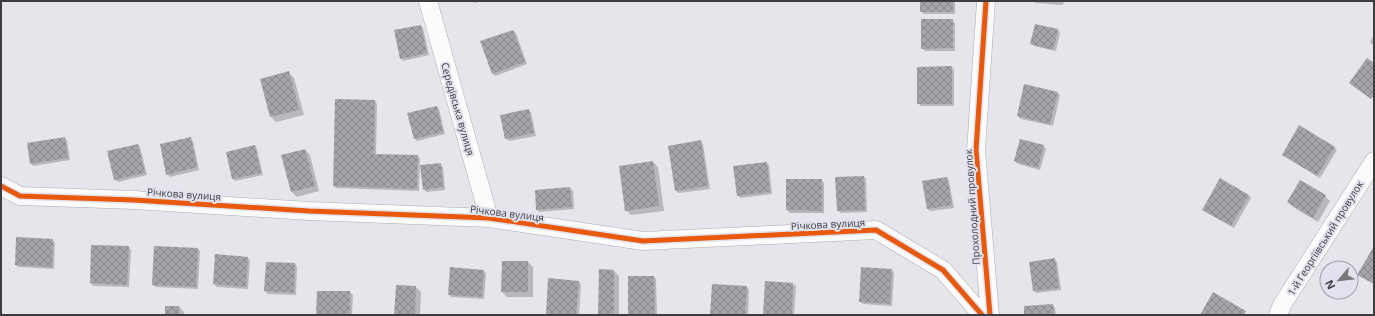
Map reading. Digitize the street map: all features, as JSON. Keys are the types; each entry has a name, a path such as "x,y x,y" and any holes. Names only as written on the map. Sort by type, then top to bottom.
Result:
{"street":[{"name":"Середівська вулиця","path":"428,1 489,218"},
{"name":"Прохолодний провулок","path":"986,1 976,150 990,315"},
{"name":"1-й Георгіївський провулок","path":"1278,315 1282,306 1374,161"},
{"name":"Річкова вулиця","path":"1,186 20,196 134,200 309,212 489,218 643,241 876,230 943,270 982,315"}],"building":[{"path":"920,1 953,1 953,12 920,12"},
{"path":"921,19 953,19 953,48 921,49"},
{"path":"1035,24 1058,29 1053,50 1030,44"},
{"path":"421,25 427,53 400,59 394,30"},
{"path":"513,30 525,62 492,74 480,41"},
{"path":"1367,58 1374,63 1374,96 1371,99 1349,83"},
{"path":"952,66 952,104 917,104 917,67"},
{"path":"289,71 299,110 270,117 260,79"},
{"path":"1024,84 1058,92 1050,124 1017,116"},
{"path":"335,99 375,100 374,154 418,155 417,189 333,186"},
{"path":"437,106 443,132 414,139 407,113"},
{"path":"529,109 534,133 505,139 500,115"},
{"path":"1299,125 1335,147 1317,176 1282,155"},
{"path":"65,137 68,158 30,164 27,143"},
{"path":"191,137 197,167 166,175 160,144"},
{"path":"1020,139 1044,145 1038,168 1014,161"},
{"path":"701,140 708,186 675,191 668,146"},
{"path":"138,144 145,173 114,180 107,151"},
{"path":"255,145 261,173 232,179 226,152"},
{"path":"305,149 315,186 291,192 281,155"},
{"path":"653,161 659,206 625,211 619,166"},
{"path":"767,162 770,192 737,196 733,166"},
{"path":"441,163 443,187 423,190 420,165"},
{"path":"864,176 865,210 837,211 835,177"},
{"path":"947,177 952,205 927,209 922,181"},
{"path":"1220,178 1249,195 1231,226 1202,210"},
{"path":"786,179 822,179 822,211 786,210"},
{"path":"1300,180 1326,195 1313,218 1287,202"},
{"path":"570,187 572,207 536,210 535,190"},
{"path":"16,237 53,239 52,267 15,265"},
{"path":"91,245 129,246 127,285 90,283"},
{"path":"154,246 198,248 196,287 152,285"},
{"path":"1374,246 1374,284 1359,276 1359,272"},
{"path":"215,254 248,257 246,287 213,284"},
{"path":"1055,258 1059,288 1033,291 1029,262"},
{"path":"502,261 528,261 528,292 501,292"},
{"path":"266,262 295,263 294,293 264,291"},
{"path":"450,267 484,270 482,297 448,295"},
{"path":"861,267 892,269 890,304 859,302"},
{"path":"599,269 614,270 614,315 598,315"},
{"path":"628,276 654,276 655,315 628,315"},
{"path":"548,278 579,281 576,315 546,315"},
{"path":"765,281 793,283 792,315 763,315"},
{"path":"712,284 747,286 745,315 710,315"},
{"path":"396,285 416,286 415,315 394,315"},
{"path":"317,291 350,291 350,315 316,315"},
{"path":"1213,292 1246,311 1244,315 1200,315"},
{"path":"1053,304 1054,315 1024,315 1024,306"},
{"path":"165,306 179,306 180,315 165,315"}],"cycle path":[{"path":"986,1 976,150 990,315"},
{"path":"1,186 20,196 134,200 309,211 489,218 643,241 876,230 943,270 982,315"}]}
